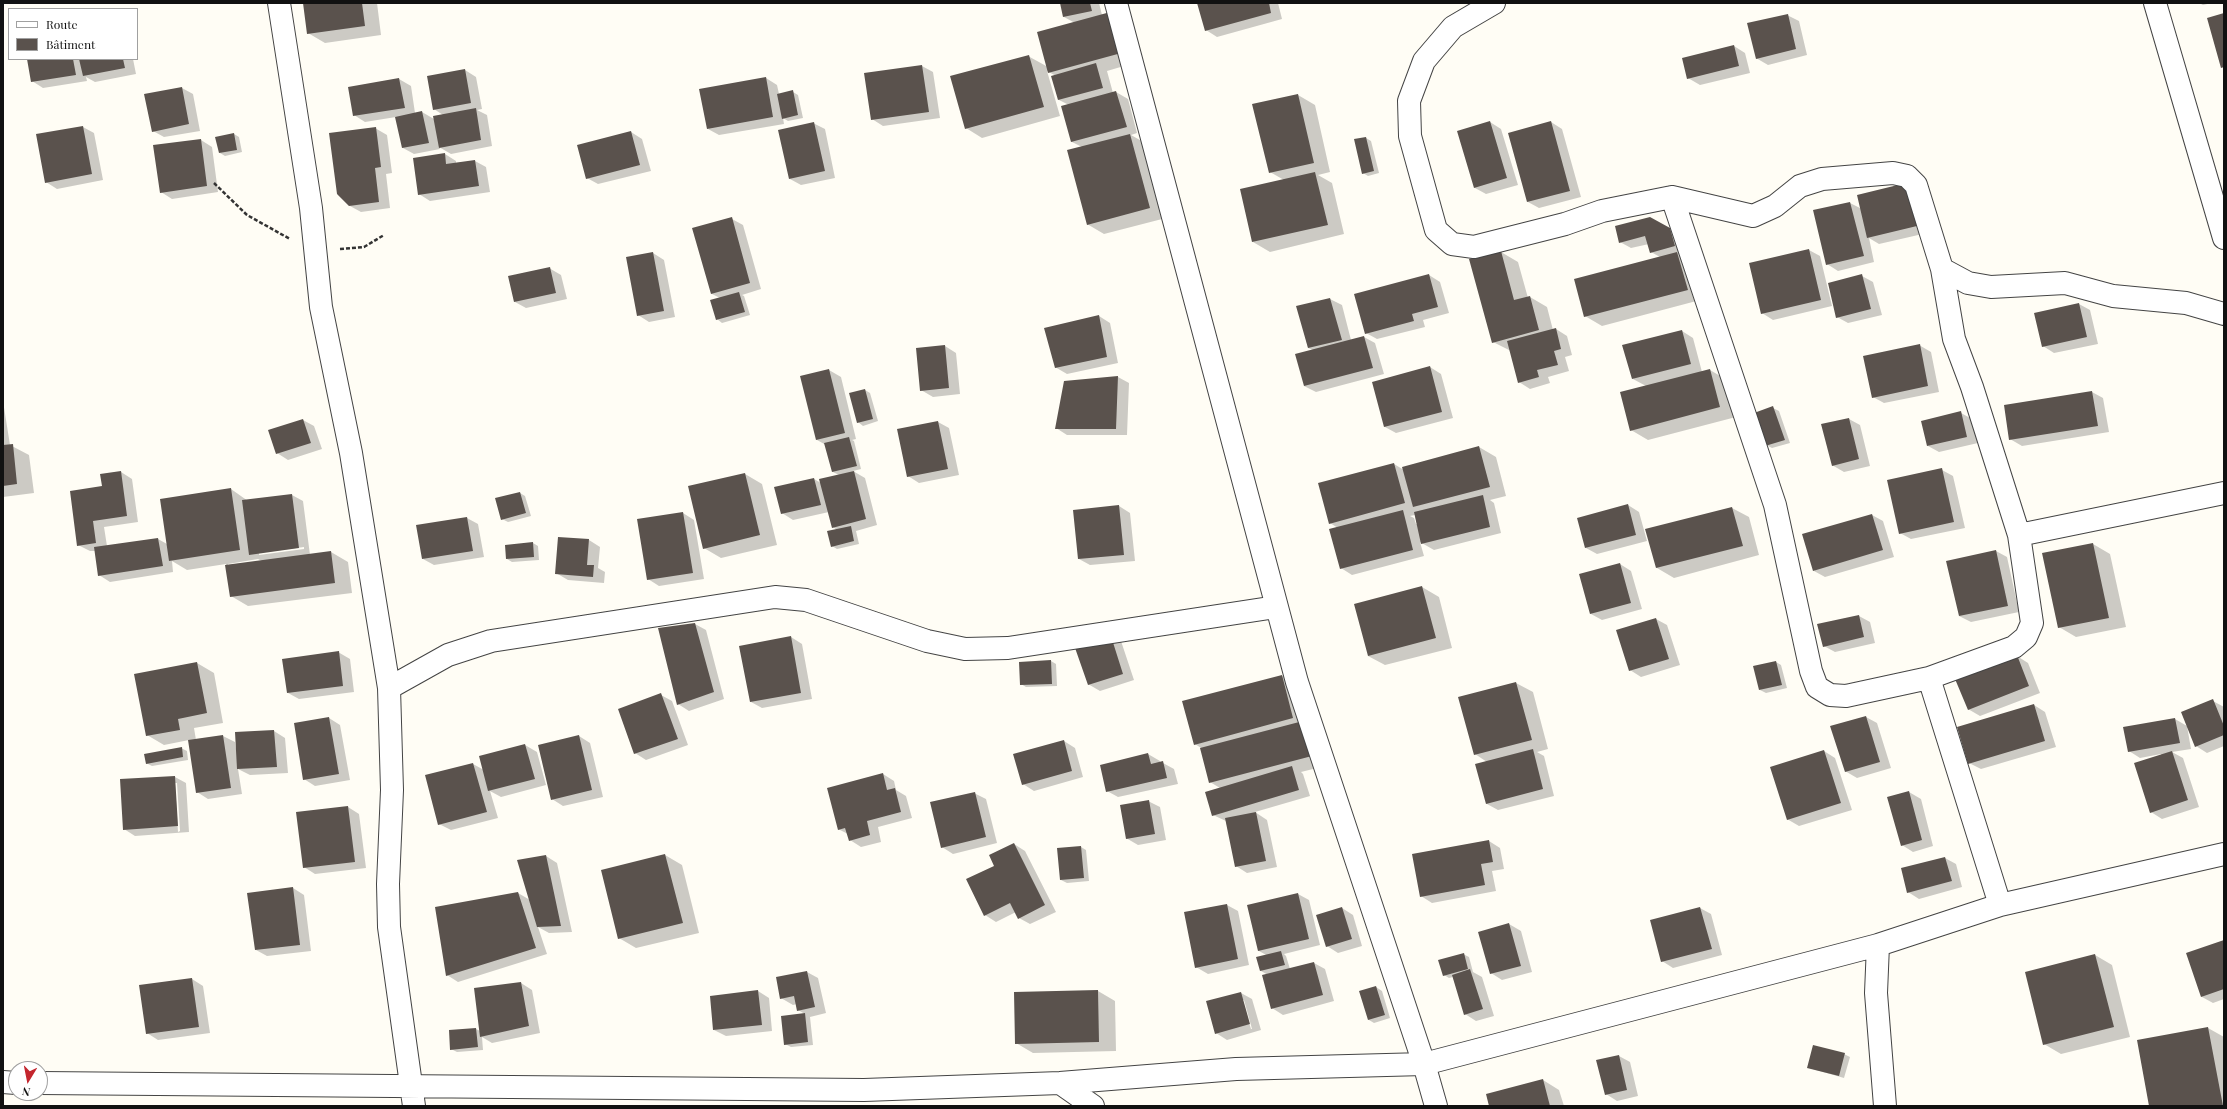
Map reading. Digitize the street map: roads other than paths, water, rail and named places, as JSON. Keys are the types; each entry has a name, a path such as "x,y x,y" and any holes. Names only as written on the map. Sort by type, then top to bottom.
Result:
{"street":[{"path":"279,3 311,208 321,307 351,452 389,688 392,790 388,884 389,927 412,1096"},
{"path":"1116,3 1297,682 1424,1064 1436,1106"},
{"path":"1494,3 1453,27 1424,61 1409,101 1410,136 1436,230 1452,244 1474,247 1565,224 1602,211 1672,197 1753,216 1775,206 1800,186 1822,179 1893,173 1907,176 1916,184 1942,269 1954,339 1972,386 2019,535 2032,622 2026,637 2014,646 1929,678 1846,696 1830,695 1817,687 1810,671 1775,505 1672,197"},
{"path":"2155,3 2224,238"},
{"path":"1942,269 1968,283 1991,287 2065,283 2113,296 2186,303 2224,314"},
{"path":"2019,535 2224,493"},
{"path":"389,688 448,656 491,641 775,597 806,600 927,641 965,648 1008,648 1276,607"},
{"path":"1929,678 2000,904"},
{"path":"48,1083 412,1096 866,1098 1236,1069 1424,1064 1878,945 2000,904 2224,854"},
{"path":"1878,945 1876,993 1885,1106"},
{"path":"1060,1083 1093,1106"}]}
